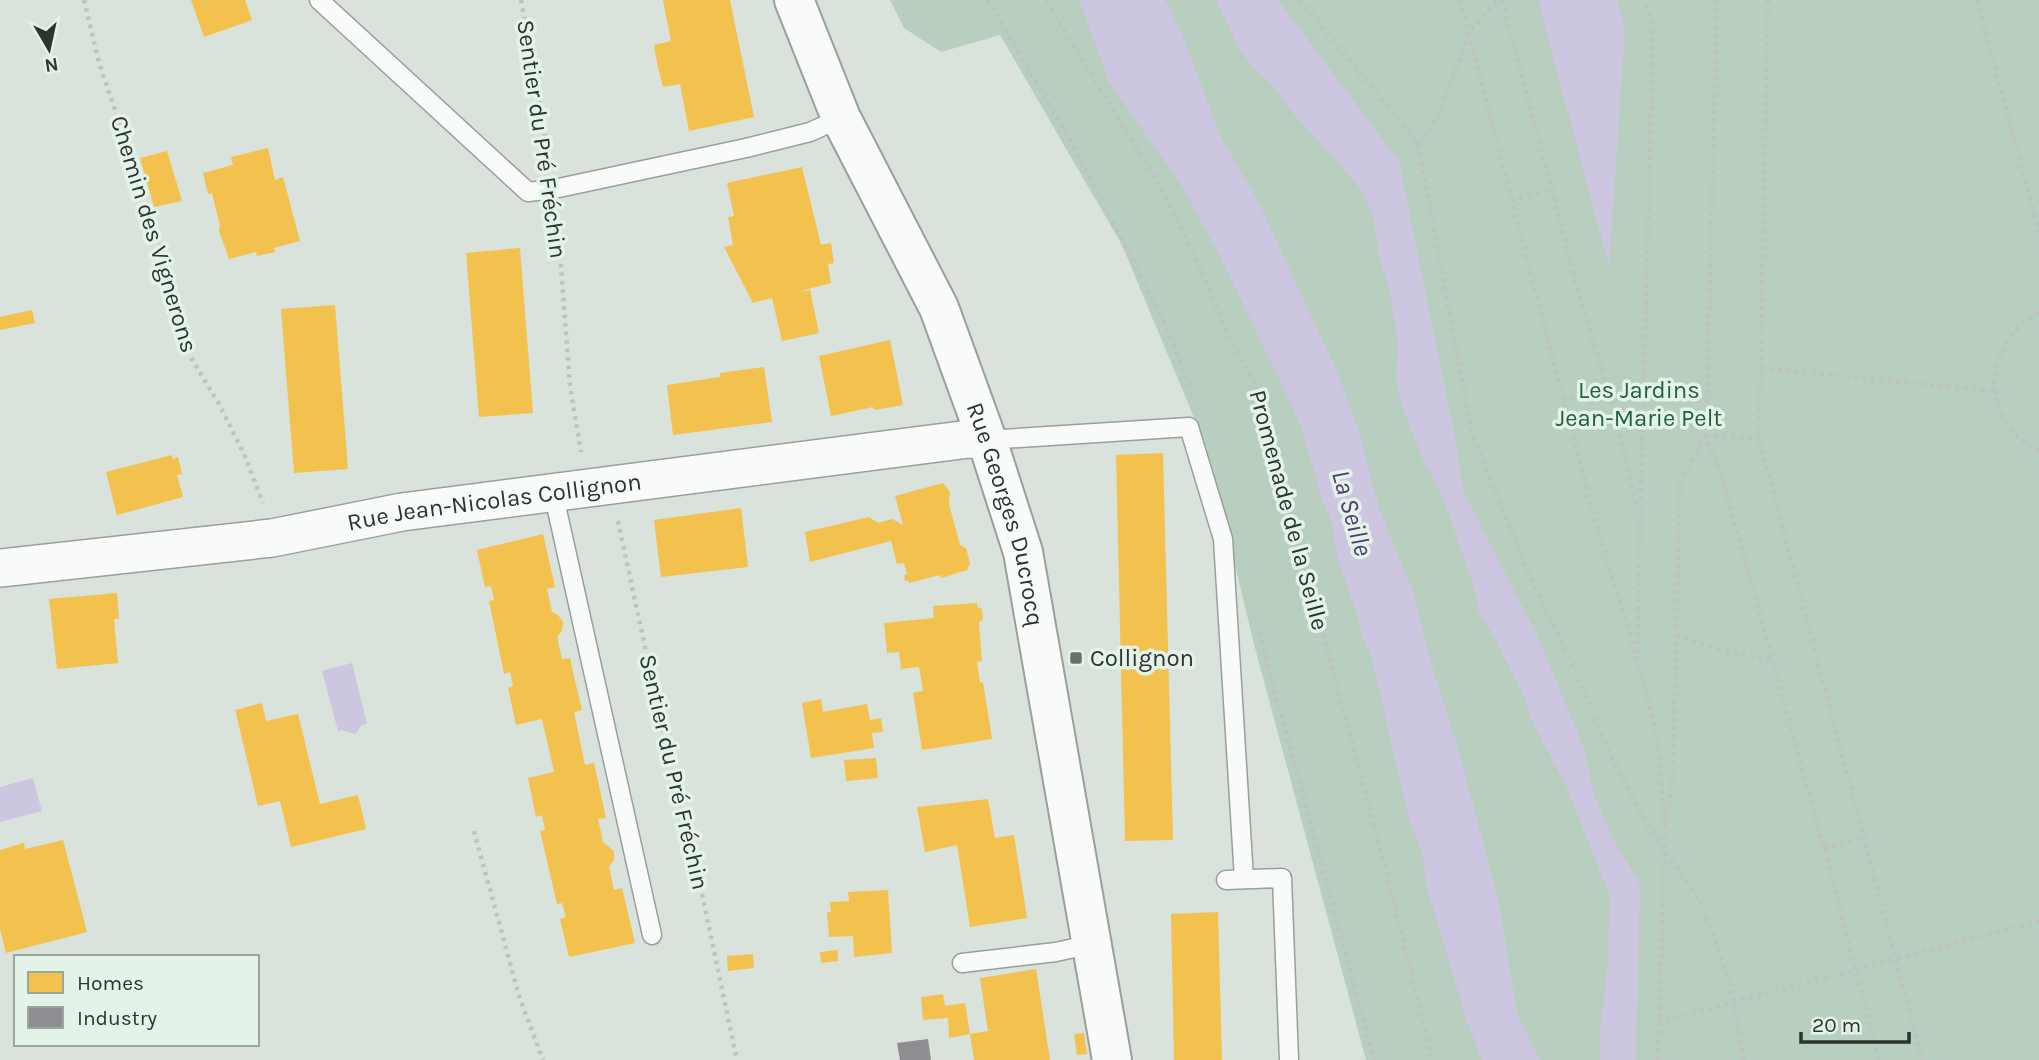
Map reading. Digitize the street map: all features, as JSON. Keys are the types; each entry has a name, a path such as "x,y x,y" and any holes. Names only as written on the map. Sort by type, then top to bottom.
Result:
{"street":[{"name":"Rue Georges Ducrocq","path":"794,0 841,118 939,308 987,440 1023,552 1112,1060"},
{"name":"Rue Jean-Nicolas Collignon","path":"0,568 272,538 402,512 969,439 987,440"}],"lane":[{"path":"319,0 528,192 554,189 746,148 810,132 841,118"},
{"path":"987,440 1189,427 1223,539 1235,880 1282,878 1290,1060"},
{"path":"584,488 652,935"},
{"path":"962,963 1056,952 1092,944"}],"path":[{"name":"Chemin des Vignerons","path":"84,0 99,63 160,243 184,341 244,454 268,517 272,538"},
{"name":"Sentier du Pré Fréchin","path":"521,0 554,189 570,386 584,488 666,743 694,856 737,1060"},
{"path":"987,0 1005,29"},
{"name":"Promenade de la Seille","path":"1047,0 1157,181 1194,254 1233,346 1257,386 1388,878 1432,1060"},
{"path":"1300,0 1418,144 1472,434 1525,565 1612,757 1649,827 1699,899 1723,962 1734,1002 1743,1060"},
{"path":"1460,0 1563,400 1654,723 1665,832"},
{"path":"1418,144 1432,127 1440,111 1469,32 1500,0"},
{"path":"1500,0 1582,306 1608,388 1639,517"},
{"path":"1637,657 1653,29 1645,0"},
{"path":"1717,0 1706,436 1721,474 1773,660 1879,1060"},
{"path":"1768,0 1759,438 1922,1060"},
{"path":"1977,0 2039,233"},
{"path":"1511,200 1552,189"},
{"path":"2039,312 2016,328 2005,344 1996,364 1994,391 2002,415 2011,429 2023,442 2039,451"},
{"path":"1761,368 1994,391"},
{"path":"1563,400 1608,388"},
{"path":"1706,436 1759,438"},
{"path":"1658,1060 1664,850 1672,785 1680,482 1706,436"},
{"path":"1677,635 1738,655 1773,660"},
{"path":"474,831 519,996 543,1060"},
{"path":"1824,848 1864,836"},
{"path":"1659,1022 2039,921"}],"green space":[{"name":"Les Jardins Jean-Marie Pelt","path":"890,0 2039,0 2039,1060 1366,1060 1255,648 1206,446 1122,245 1000,35 941,52 904,28"}],"water":[{"name":"La Seille","path":"1079,0 1165,0 1181,31 1221,137 1260,205 1339,376 1360,435 1380,511 1412,589 1462,761 1500,909 1517,1013 1540,1060 1482,1060 1465,1016 1427,887 1422,852 1409,820 1371,655 1362,636 1357,613 1337,558 1332,523 1320,494 1301,425 1219,254 1181,185 1109,82"},
{"path":"1216,0 1278,0 1399,161 1456,442 1463,490 1539,639 1583,746 1595,797 1613,838 1640,885 1636,1060 1600,1060 1610,897 1567,788 1532,721 1523,694 1478,610 1475,591 1448,511 1423,460 1400,401 1396,378 1398,343 1373,216 1362,191 1291,111 1274,87 1253,68 1238,47"},
{"path":"1538,0 1617,0 1625,29 1609,267"},
{"path":"352,663 367,724 362,725 355,734 338,731 322,671"},
{"path":"33,778 42,811 0,822 0,787"}],"building: Homes":[{"path":"191,0 245,0 252,20 204,37"},
{"path":"663,0 730,0 754,117 689,131 680,84 663,87 658,67 654,45 671,41"},
{"path":"268,148 275,180 283,177 300,241 274,248 275,252 257,256 256,252 229,259 219,231 212,193 208,194 203,173 233,165 231,157"},
{"path":"167,151 182,201 154,207 140,158"},
{"path":"802,167 821,245 831,243 834,263 828,264 831,283 797,292 810,290 819,333 782,341 772,298 753,303 724,247 733,245 728,217 734,216 727,183"},
{"path":"520,248 533,413 479,417 466,253"},
{"path":"335,305 348,469 294,473 281,309"},
{"path":"32,310 35,323 0,330 0,317"},
{"path":"890,340 903,405 874,410 873,407 831,416 819,356"},
{"path":"764,367 772,422 673,435 667,385 720,377 720,373"},
{"path":"1163,453 1173,840 1125,841 1116,455"},
{"path":"172,455 173,459 178,457 182,474 177,475 183,497 117,515 106,472"},
{"path":"943,483 950,492 949,504 960,545 966,548 970,563 967,570 941,578 940,575 909,583 908,580 905,581 904,575 907,574 904,563 897,564 891,541 810,562 805,532 869,517 878,523 892,519 903,525 895,496"},
{"path":"741,508 748,567 661,577 654,520"},
{"path":"543,534 555,587 547,589 552,612 563,622 557,637 562,659 570,658 582,710 574,712 585,765 594,763 606,818 598,819 603,842 614,851 614,860 609,867 614,890 622,888 635,943 569,957 560,919 566,917 562,903 557,904 540,831 545,830 542,815 536,817 528,778 554,772 542,719 516,725 508,688 513,686 510,672 504,674 489,601 494,600 491,586 485,587 477,550"},
{"path":"117,593 119,619 114,619 118,663 57,669 49,599"},
{"path":"977,603 977,607 982,609 983,619 979,623 982,661 977,662 992,739 922,750 913,693 923,691 919,667 901,669 899,652 887,653 884,623 934,618 933,606"},
{"path":"821,699 823,712 867,704 870,720 881,718 883,732 872,733 874,748 811,758 802,703"},
{"path":"262,703 266,721 298,714 320,804 358,795 366,829 291,847 280,801 258,806 235,710"},
{"path":"876,758 878,778 846,781 844,760"},
{"path":"988,799 995,838 1014,835 1027,918 970,927 957,845 925,852 917,807"},
{"path":"63,840 87,932 6,953 0,929 0,850 24,843 25,849"},
{"path":"888,890 892,953 854,957 853,936 829,937 827,912 831,912 830,902 849,901 848,892"},
{"path":"1218,912 1222,1060 1174,1060 1171,914"},
{"path":"838,950 838,961 821,963 820,952"},
{"path":"753,954 754,968 728,971 727,956"},
{"path":"1036,969 1050,1060 974,1060 970,1034 988,1031 980,978"},
{"path":"943,994 945,1006 965,1003 970,1034 949,1038 948,1018 923,1020 921,997"},
{"path":"1084,1033 1087,1054 1077,1055 1074,1034"}],"building: Industry":[{"path":"928,1039 931,1060 900,1060 897,1043"}],"place":[{"name":"Collignon","path":"1076,658"}]}
